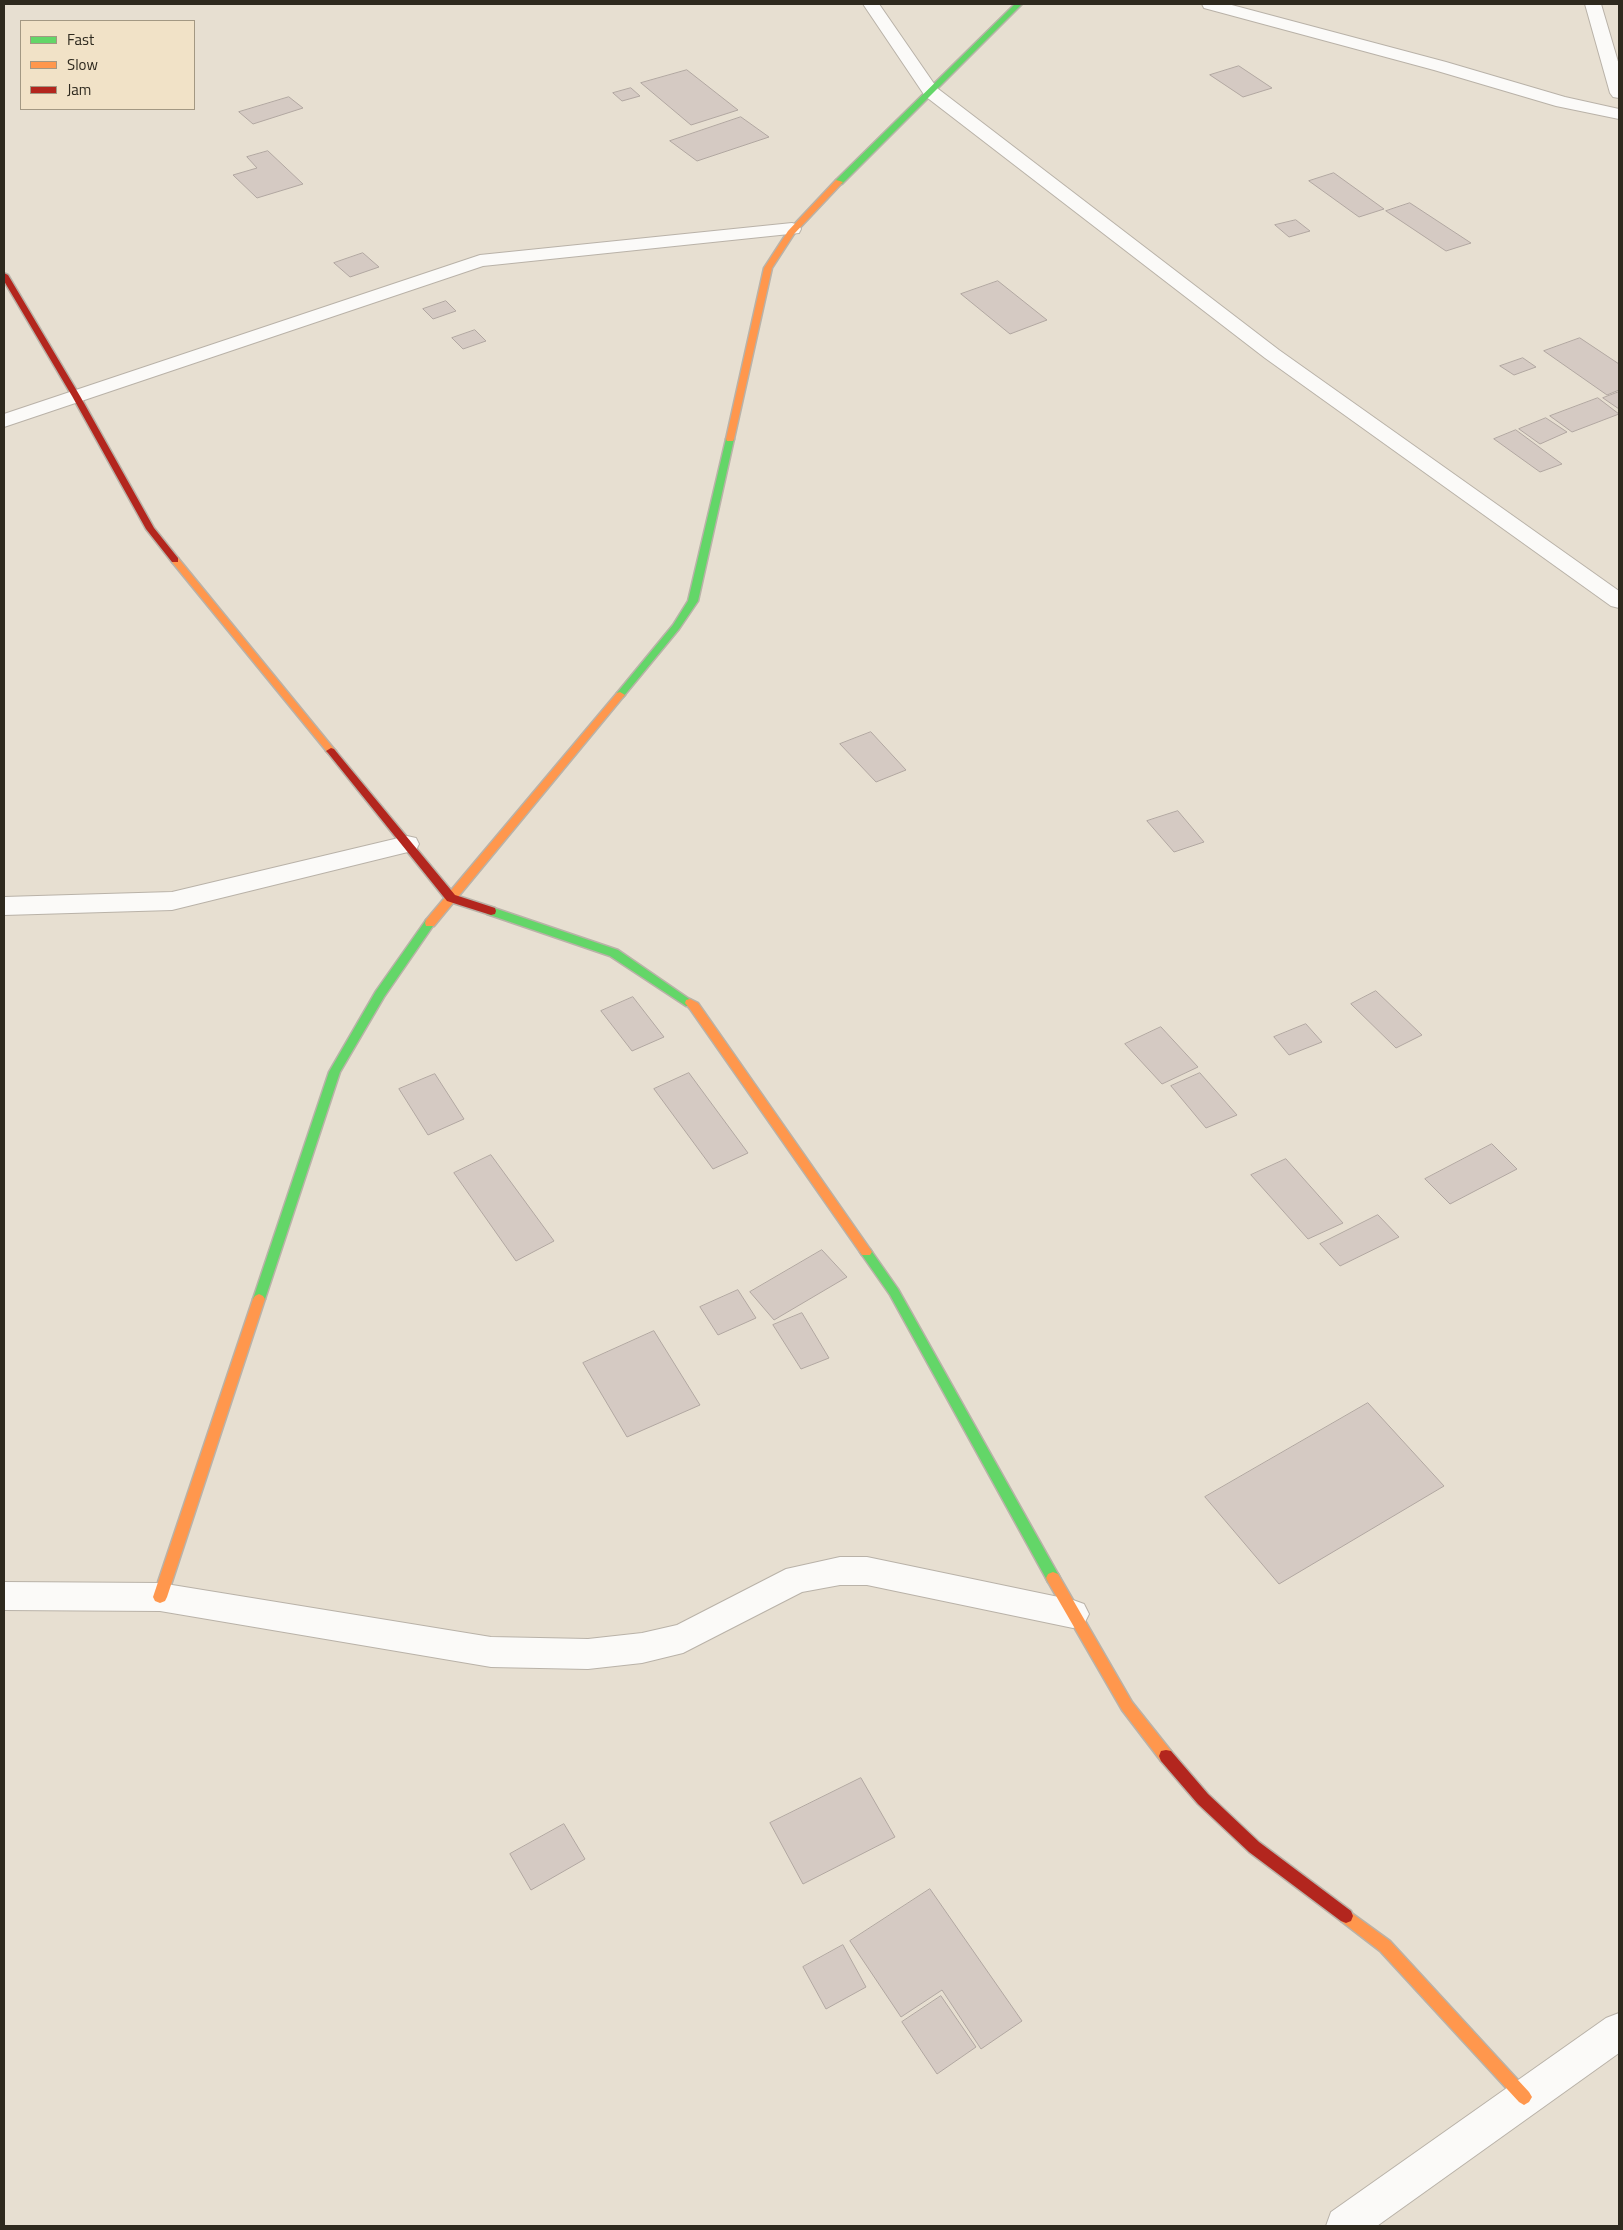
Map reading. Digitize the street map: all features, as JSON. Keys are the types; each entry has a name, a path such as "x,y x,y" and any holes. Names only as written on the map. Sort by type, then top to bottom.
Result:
{"street":[{"path":"871,4 931,92 1272,354 1619,601"},
{"path":"160,1597 335,1072 380,994 422,933 676,627 693,601 768,268 778,248 792,229 1019,4"},
{"path":"1210,4 1412,58 1562,102 1619,114"},
{"path":"1592,4 1619,93"},
{"path":"4,421 480,261 792,229"},
{"path":"4,275 76,396 150,529 451,898 614,953 694,1006 894,1292 1072,1614 1127,1706 1163,1753 1203,1799 1254,1847 1385,1946 1524,2097"},
{"path":"4,906 172,901 407,844"},
{"path":"4,1596 160,1597 492,1652 546,1654 588,1654 642,1648 683,1638 797,1579 840,1571 867,1571 1072,1614"},
{"path":"1345,2226 1619,2030"}],"building":[{"path":"1239,66 1272,88 1243,97 1210,75"},
{"path":"687,70 738,110 691,125 641,83"},
{"path":"631,88 640,96 622,101 613,93"},
{"path":"289,97 303,108 253,124 239,112"},
{"path":"741,117 769,137 697,161 670,141"},
{"path":"268,151 303,184 257,198 233,175 257,168 247,157"},
{"path":"1334,173 1384,209 1359,217 1309,181"},
{"path":"1410,203 1471,243 1446,251 1386,211"},
{"path":"1296,220 1310,231 1289,237 1275,225"},
{"path":"363,253 379,267 350,277 334,263"},
{"path":"998,281 1047,320 1010,334 961,294"},
{"path":"446,301 456,311 433,319 423,309"},
{"path":"475,330 486,341 463,349 452,338"},
{"path":"1580,338 1619,364 1619,390 1607,395 1544,351"},
{"path":"1523,358 1536,367 1514,375 1500,366"},
{"path":"1619,392 1619,409 1603,398"},
{"path":"1598,398 1619,414 1572,432 1550,416"},
{"path":"1546,418 1567,432 1540,444 1519,429"},
{"path":"1516,430 1562,464 1540,472 1494,439"},
{"path":"871,732 906,770 876,782 840,744"},
{"path":"1178,811 1204,842 1174,852 1147,821"},
{"path":"1376,991 1422,1035 1396,1048 1351,1004"},
{"path":"633,997 664,1037 632,1051 601,1011"},
{"path":"1306,1024 1322,1042 1289,1055 1274,1037"},
{"path":"1161,1027 1198,1067 1162,1084 1125,1044"},
{"path":"689,1073 748,1153 713,1169 654,1089"},
{"path":"1200,1073 1237,1115 1206,1128 1171,1086"},
{"path":"435,1074 464,1119 428,1135 399,1089"},
{"path":"1492,1144 1517,1169 1450,1204 1425,1179"},
{"path":"491,1155 554,1241 516,1261 454,1173"},
{"path":"1286,1159 1343,1223 1308,1239 1251,1175"},
{"path":"1378,1215 1399,1237 1340,1266 1320,1244"},
{"path":"822,1250 847,1277 774,1320 750,1292"},
{"path":"738,1290 756,1318 718,1335 700,1307"},
{"path":"802,1313 829,1358 801,1369 773,1325"},
{"path":"654,1331 700,1405 627,1437 583,1363"},
{"path":"1368,1403 1444,1486 1279,1584 1205,1497"},
{"path":"861,1778 895,1837 803,1884 770,1823"},
{"path":"564,1824 585,1859 531,1890 510,1854"},
{"path":"930,1889 1022,2021 981,2049 942,1990 901,2017 850,1941"},
{"path":"843,1945 866,1987 826,2009 803,1967"},
{"path":"941,1996 976,2047 937,2074 902,2022"}],"traffic: fast":[{"path":"839,182 1019,4"},
{"path":"620,695 676,627 693,601 730,439"},
{"path":"491,911 614,953 690,1003"},
{"path":"259,1299 335,1072 380,994 430,923"},
{"path":"866,1252 894,1292 1053,1578"}],"traffic: slow":[{"path":"730,439 768,268 791,233 839,182"},
{"path":"175,560 331,751"},
{"path":"430,923 620,695"},
{"path":"690,1003 694,1006 866,1252"},
{"path":"160,1597 259,1299"},
{"path":"1053,1578 1127,1706 1166,1756"},
{"path":"1346,1916 1385,1946 1524,2097"}],"traffic: jam":[{"path":"4,275 76,396 150,529 175,560"},
{"path":"331,751 451,898 491,911"},
{"path":"1166,1756 1203,1799 1254,1847 1346,1916"}]}
